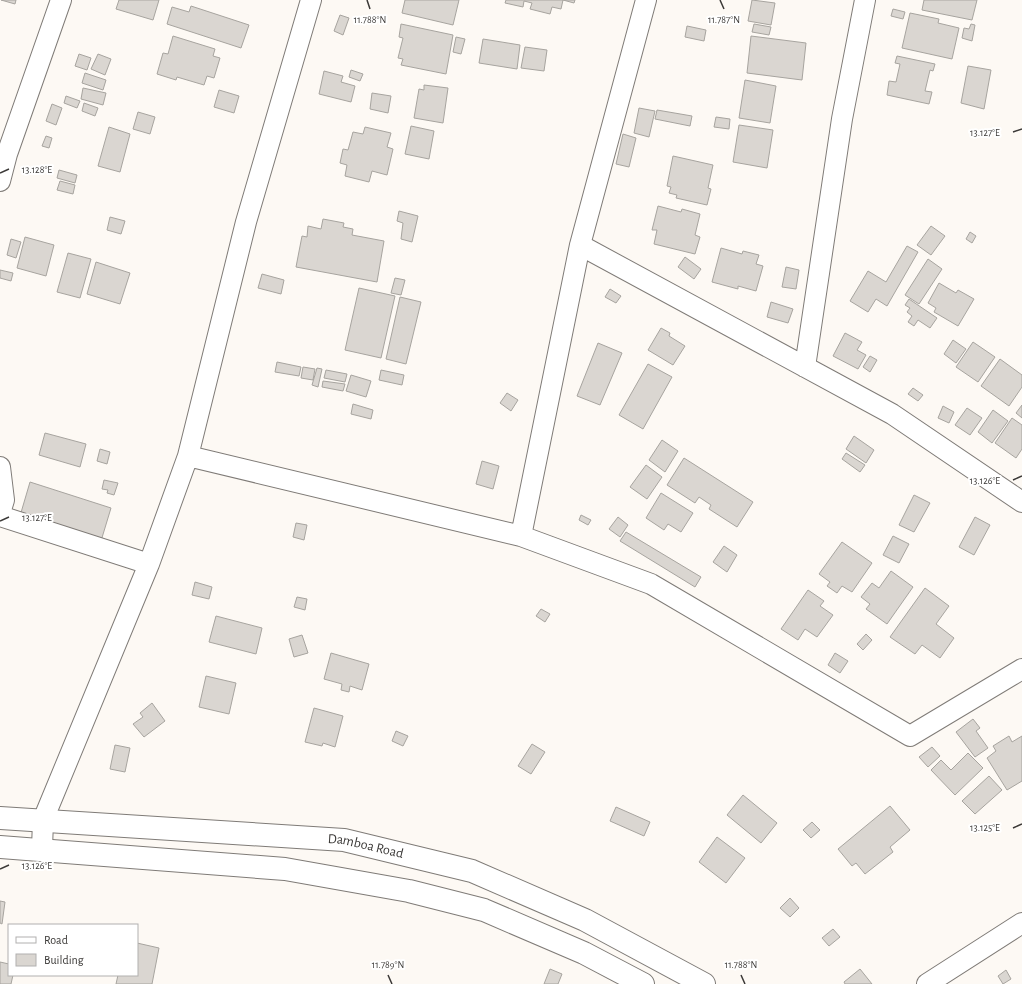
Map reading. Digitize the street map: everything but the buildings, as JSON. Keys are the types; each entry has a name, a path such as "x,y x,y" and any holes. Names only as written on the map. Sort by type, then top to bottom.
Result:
{"main road":[{"name":"Damboa Road","path":"0,818 344,840 472,871 585,920 701,983"},
{"path":"0,846 285,869 409,891 484,910 584,953 643,984"}],"street":[{"path":"0,182 7,154 61,0"},
{"path":"42,849 43,820 149,564 188,456 246,222 311,0"},
{"path":"521,536 580,245 646,0"},
{"path":"804,366 842,119 865,0"},
{"path":"580,245 892,414 1022,502"},
{"path":"188,456 521,536 651,584 910,736 1022,669"},
{"path":"0,467 4,500 0,512"},
{"path":"0,516 149,564"},
{"path":"927,984 1022,923"}]}
